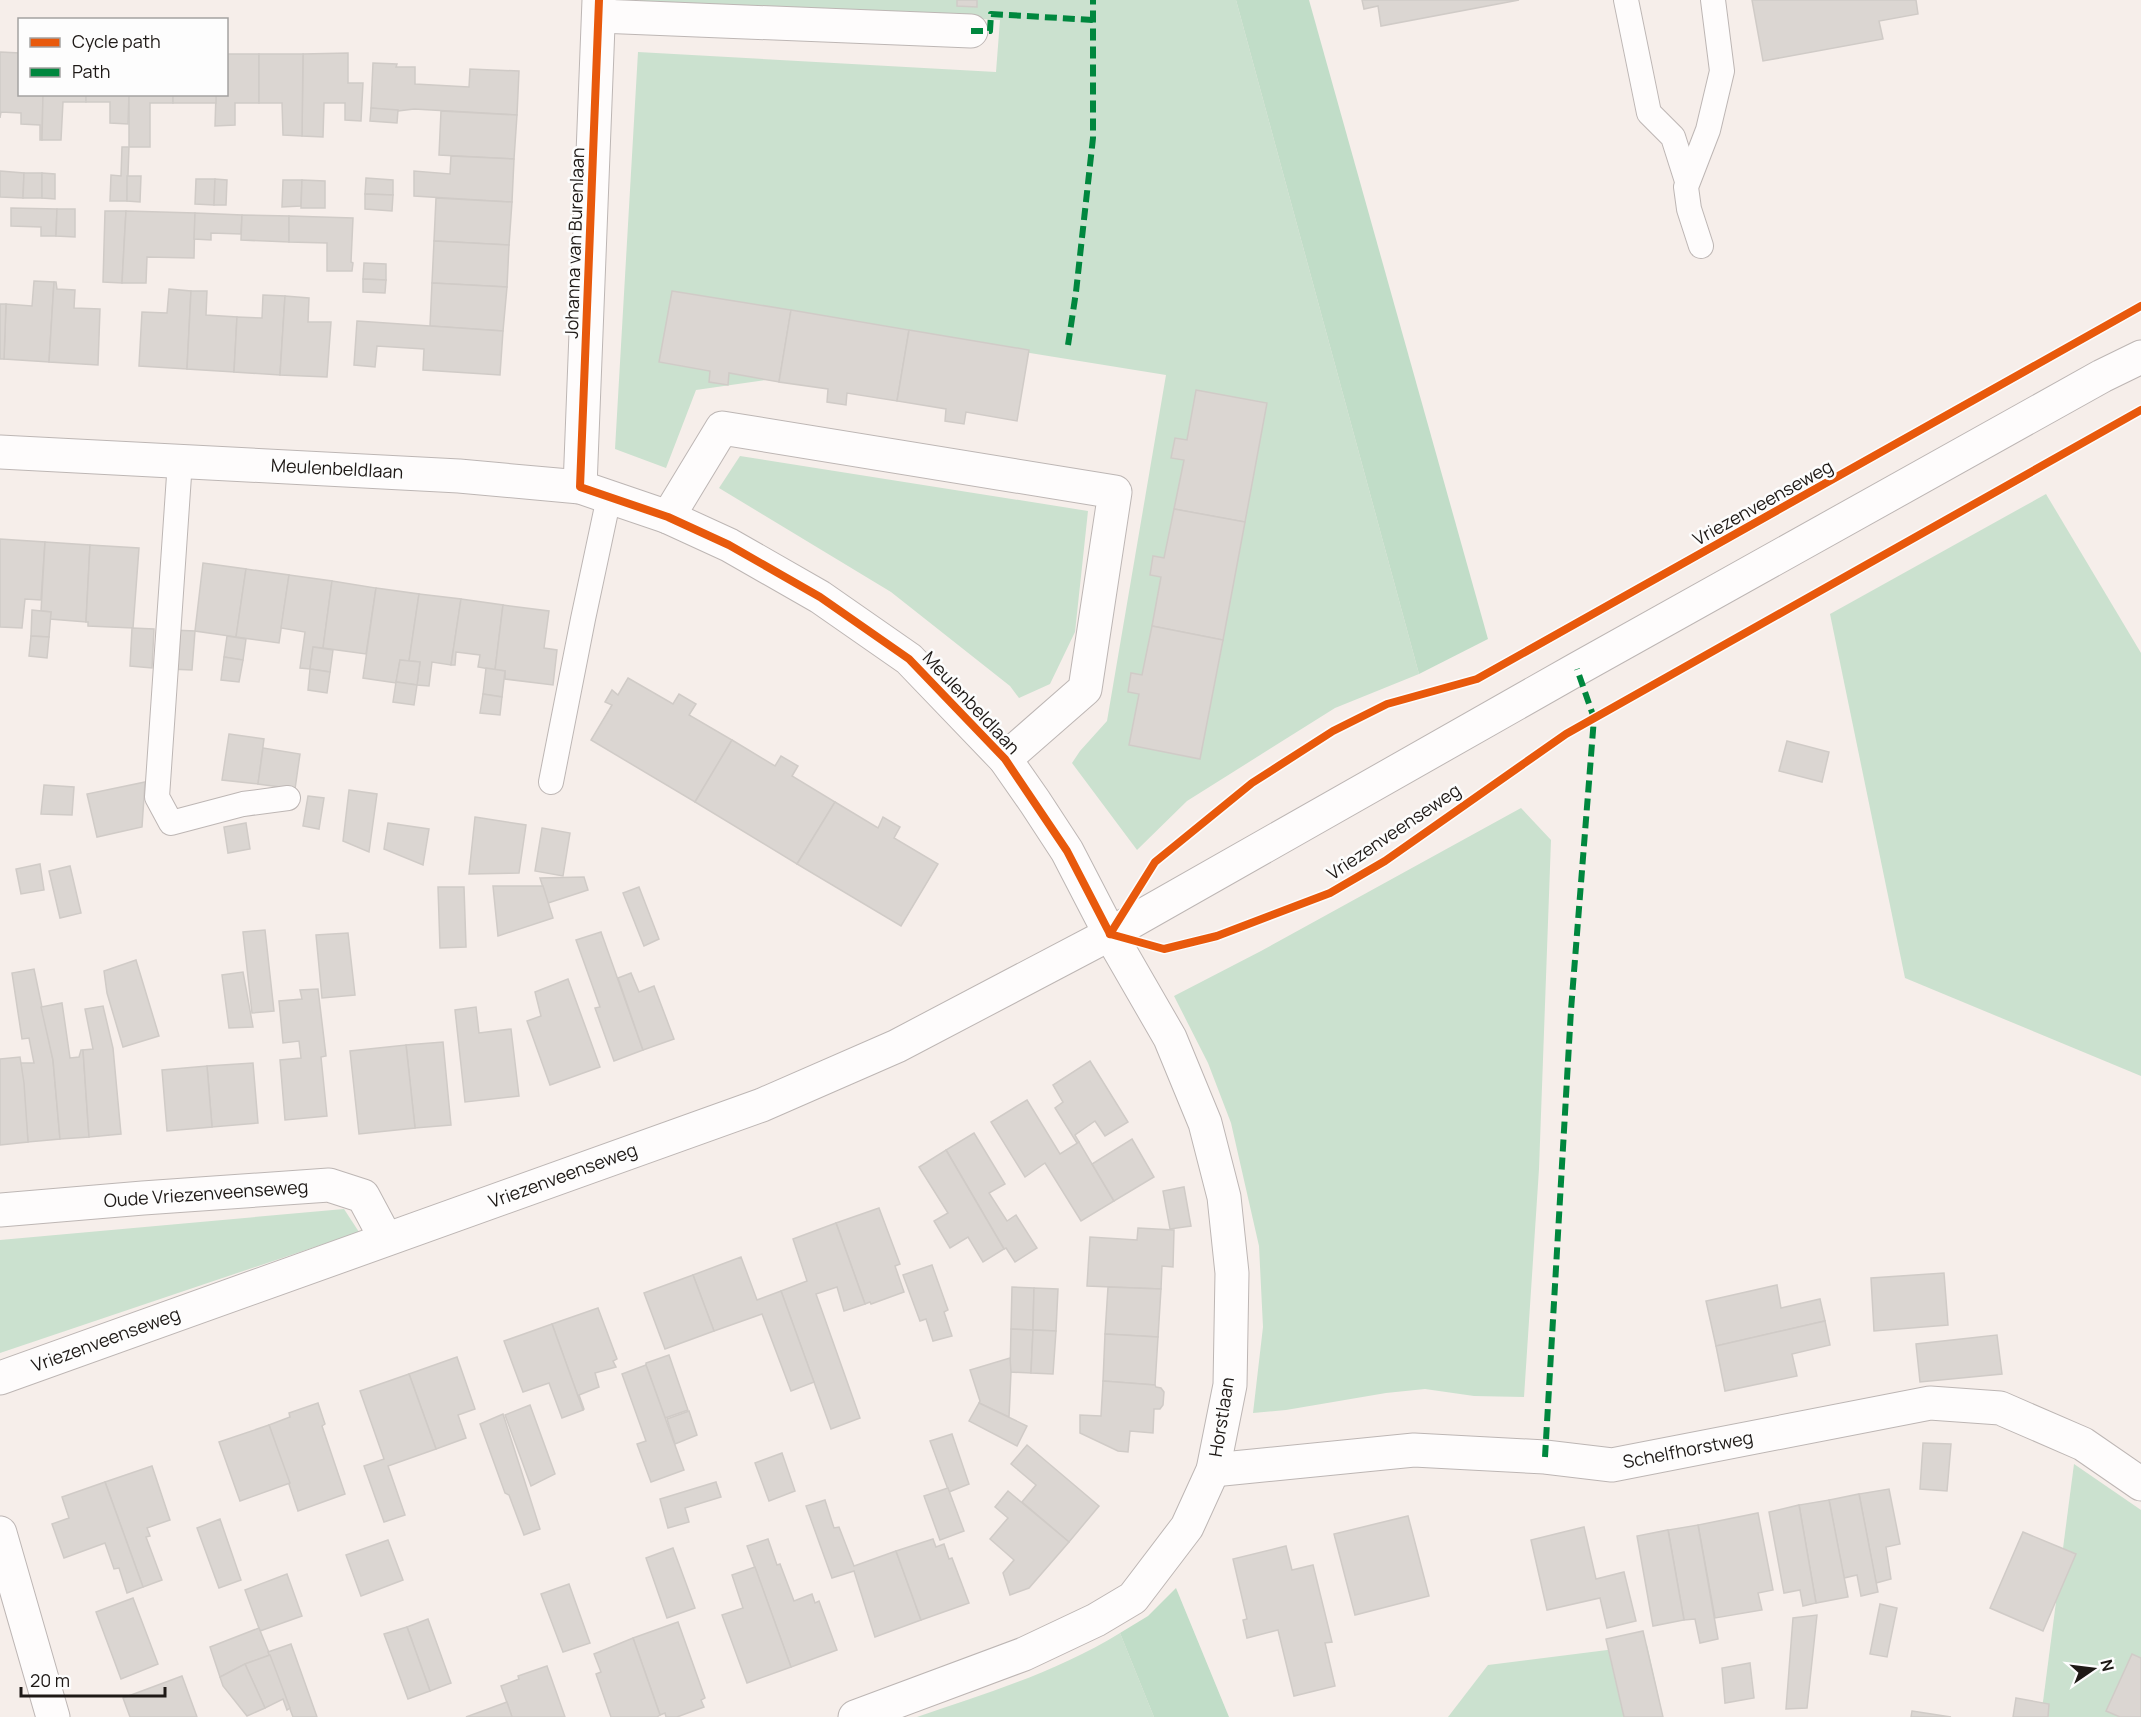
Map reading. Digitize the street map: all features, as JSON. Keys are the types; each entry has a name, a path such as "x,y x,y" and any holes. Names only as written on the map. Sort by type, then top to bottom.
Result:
{"street":[{"name":"Johanna van Burenlaan","path":"594,492 599,8 971,31"},
{"name":"Vriezenveenseweg","path":"0,1378 762,1105 897,1046 1110,934 1577,669 2102,376 2141,357"},
{"name":"Meulenbeldlaan","path":"668,517 722,428 1115,492 1085,689 1005,759"},
{"name":"Meulenbeldlaan","path":"0,452 459,476 594,492 668,517 729,545 820,597 909,659 1005,759 1067,851 1110,934"},
{"name":"Horstlaan","path":"855,1717 1024,1654 1096,1620 1133,1598 1187,1527 1213,1470 1230,1385 1232,1272 1224,1197 1205,1123 1170,1038 1110,934"},
{"name":"Oude Vriezenveenseweg","path":"0,1210 329,1185 363,1196 386,1239"},
{"name":"Schelfhorstweg","path":"1213,1470 1414,1450 1545,1457 1612,1465 1930,1403 2000,1408 2083,1444 2141,1484"},
{"path":"0,1533 53,1717"}],"lane":[{"path":"1626,0 1649,113 1673,136 1687,182 1689,209 1701,246"},
{"path":"1687,182 1708,130 1722,71 1713,0"},
{"path":"180,461 157,797 171,823 243,804 288,798"},
{"path":"551,782 583,619 594,492"}],"green space":[{"path":"640,0 1236,0 1419,674 1335,708 1187,801 1137,850 1072,763 1107,721 1166,375 993,347 696,390 666,468 615,449 638,52 996,72 1000,20 640,2"},
{"path":"1236,0 1309,0 1488,639 1419,674"},
{"path":"740,456 1088,511 1075,632 1050,684 1019,698 1010,686 891,592 719,488"},
{"path":"2046,494 2141,653 2141,1076 1905,978 1830,614"},
{"path":"1521,808 1551,840 1539,1169 1524,1397 1474,1396 1425,1389 1253,1413 1263,1327 1259,1246 1231,1123 1208,1063 1174,996 1261,951"},
{"path":"344,1209 359,1232 0,1353 0,1240"},
{"path":"2074,1464 2141,1510 2141,1717 2041,1717"},
{"path":"1176,1588 1229,1717 1154,1717 1120,1633 1148,1616"},
{"path":"1120,1633 1154,1717 917,1717 1047,1670"},
{"path":"1647,1645 1663,1717 1448,1717 1488,1665"}],"building":[{"path":"957,0 977,0 977,7 957,6"},
{"path":"1362,0 1519,0 1381,26 1378,6 1364,9"},
{"path":"1752,0 1916,0 1918,14 1879,21 1883,39 1763,61"},
{"path":"0,52 18,53 18,96 43,96 42,140 40,140 40,125 21,124 21,113 1,112 0,118"},
{"path":"348,53 348,83 363,83 361,121 345,120 345,103 324,103 323,137 302,136 303,54"},
{"path":"228,54 259,54 259,103 235,103 235,125 215,126 216,96 228,96"},
{"path":"259,54 303,54 302,136 283,135 282,103 259,103"},
{"path":"373,63 397,64 396,67 415,67 415,84 469,87 470,69 519,71 517,115 371,108"},
{"path":"43,96 86,96 86,102 63,102 61,140 42,140"},
{"path":"86,96 129,96 128,124 110,123 110,102 86,102"},
{"path":"129,96 173,96 173,103 150,103 150,147 129,147"},
{"path":"173,96 216,96 216,103 173,103"},
{"path":"371,108 398,110 397,123 370,121"},
{"path":"441,111 517,115 514,159 439,155"},
{"path":"122,147 129,147 127,201 110,201 111,175 121,176"},
{"path":"451,156 514,159 512,202 414,196 414,171 450,174"},
{"path":"0,171 24,173 23,198 0,197"},
{"path":"24,173 42,173 42,198 23,198"},
{"path":"42,173 55,174 55,199 42,198"},
{"path":"127,176 141,176 140,202 127,201"},
{"path":"366,178 393,180 393,195 365,194"},
{"path":"196,179 215,179 214,205 195,204"},
{"path":"215,179 227,180 226,205 214,205"},
{"path":"283,180 302,180 301,206 282,207"},
{"path":"302,180 325,181 325,208 301,208"},
{"path":"365,194 393,195 392,211 365,209"},
{"path":"436,198 512,202 509,245 434,241"},
{"path":"11,208 57,209 56,236 41,236 41,227 11,226"},
{"path":"57,209 75,209 75,237 56,236"},
{"path":"105,211 126,211 122,283 103,282"},
{"path":"126,211 195,213 194,258 147,257 146,283 122,283"},
{"path":"195,213 242,215 241,234 211,233 211,240 194,239"},
{"path":"242,215 289,216 289,242 241,240"},
{"path":"289,216 353,218 352,271 327,271 327,243 289,242"},
{"path":"434,241 509,245 507,287 432,283"},
{"path":"364,263 386,264 386,280 363,279"},
{"path":"363,279 386,280 385,293 363,292"},
{"path":"34,281 54,282 49,362 4,359 6,304 32,306"},
{"path":"54,282 56,282 57,289 75,290 74,308 100,309 98,365 49,362"},
{"path":"432,283 507,287 503,331 430,326"},
{"path":"169,289 191,291 187,369 139,366 142,312 167,313"},
{"path":"191,291 207,291 206,315 237,317 234,372 187,369"},
{"path":"672,291 791,310 779,382 729,373 728,385 709,382 710,371 659,362"},
{"path":"263,295 285,296 280,375 234,372 237,317 262,318"},
{"path":"285,296 309,298 308,322 331,322 327,377 280,375"},
{"path":"0,304 6,304 4,359 0,359"},
{"path":"791,310 909,330 897,401 847,393 846,405 827,402 828,389 779,382"},
{"path":"357,321 503,331 500,375 423,370 424,349 377,346 375,367 354,365"},
{"path":"909,330 1029,350 1017,421 966,412 964,424 945,421 946,409 897,401"},
{"path":"1196,390 1267,403 1245,522 1174,509 1184,460 1171,458 1175,438 1187,440"},
{"path":"1174,509 1245,522 1223,640 1152,626 1161,577 1150,575 1153,556 1164,558"},
{"path":"0,539 45,542 41,600 25,599 22,628 0,627"},
{"path":"45,542 90,545 86,622 50,619 51,612 41,611"},
{"path":"90,545 139,548 133,628 88,626 86,622"},
{"path":"203,563 246,569 236,637 195,631"},
{"path":"246,569 289,575 279,643 236,637"},
{"path":"289,575 332,581 323,648 313,647 310,669 300,668 305,632 281,628"},
{"path":"332,581 376,588 366,654 323,648"},
{"path":"376,588 419,594 409,661 400,660 396,683 363,678"},
{"path":"419,594 461,599 451,665 432,662 429,686 417,685 420,662 409,661"},
{"path":"461,599 503,605 495,670 478,667 480,655 456,652 455,665 451,665"},
{"path":"503,605 549,611 544,648 557,650 553,685 505,679 505,671 495,670"},
{"path":"32,610 51,612 49,637 31,636"},
{"path":"1152,626 1223,640 1200,759 1129,745 1139,694 1128,692 1131,673 1142,675"},
{"path":"132,628 154,629 152,668 130,666"},
{"path":"171,630 195,631 192,670 169,669"},
{"path":"31,636 49,637 47,658 29,656"},
{"path":"227,636 246,639 243,660 224,657"},
{"path":"313,647 333,650 330,672 310,669"},
{"path":"224,657 243,660 239,682 221,680"},
{"path":"400,660 420,662 417,685 396,682"},
{"path":"486,668 505,671 502,697 483,694"},
{"path":"310,669 330,672 327,693 308,690"},
{"path":"628,678 673,704 679,694 696,704 689,715 732,740 695,802 591,740 612,705 605,702 612,690 618,695"},
{"path":"396,682 417,685 414,705 393,702"},
{"path":"483,694 502,697 500,715 480,713"},
{"path":"229,734 264,739 258,784 222,780"},
{"path":"732,740 775,766 781,756 798,766 792,776 835,802 797,864 695,802"},
{"path":"1787,741 1829,752 1822,782 1779,771"},
{"path":"263,748 300,754 295,789 258,784"},
{"path":"145,782 142,827 97,837 87,794"},
{"path":"44,785 74,787 72,815 41,814"},
{"path":"349,790 377,794 369,852 343,841"},
{"path":"308,796 324,798 319,829 303,826"},
{"path":"835,802 878,828 883,817 900,827 894,838 938,864 901,926 797,864"},
{"path":"475,817 526,825 519,873 469,874"},
{"path":"246,823 250,849 228,853 224,827"},
{"path":"388,823 429,829 423,865 384,849"},
{"path":"542,828 570,833 563,876 535,871"},
{"path":"40,864 44,890 21,894 16,869"},
{"path":"70,866 81,913 60,918 49,871"},
{"path":"584,877 588,890 548,903 540,878"},
{"path":"493,886 543,886 553,918 498,936"},
{"path":"438,887 464,887 466,947 440,948"},
{"path":"639,887 659,939 644,946 623,893"},
{"path":"265,930 274,1011 252,1013 243,932"},
{"path":"601,932 643,1050 614,1061 595,1008 600,1007 576,940"},
{"path":"348,933 355,995 322,998 316,935"},
{"path":"136,960 159,1036 123,1047 107,993 104,971"},
{"path":"34,969 53,1060 60,1139 28,1142 21,1063 34,1063 29,1038 22,1039 12,973"},
{"path":"243,972 253,1027 229,1028 222,975"},
{"path":"631,973 639,992 654,986 674,1039 643,1050 618,978"},
{"path":"568,979 600,1067 550,1085 527,1021 541,1016 535,992"},
{"path":"318,989 326,1056 321,1057 327,1116 285,1120 280,1060 301,1058 299,1041 283,1043 279,1001 302,999 300,990"},
{"path":"62,1003 70,1058 79,1057 83,1050 89,1137 60,1139 53,1060 41,1007"},
{"path":"103,1006 113,1048 121,1134 89,1137 83,1050 93,1049 85,1009"},
{"path":"476,1007 479,1033 511,1029 519,1096 465,1102 455,1010"},
{"path":"443,1042 451,1125 415,1128 406,1045"},
{"path":"406,1045 415,1128 359,1134 350,1051"},
{"path":"20,1057 28,1142 0,1145 0,1059"},
{"path":"1090,1061 1128,1122 1105,1136 1095,1121 1075,1135 1079,1142 1077,1143 1055,1108 1063,1102 1053,1085"},
{"path":"253,1063 258,1123 212,1127 207,1066"},
{"path":"207,1066 212,1127 167,1131 162,1070"},
{"path":"1027,1100 1060,1154 1079,1142 1114,1201 1081,1221 1045,1163 1025,1177 991,1122"},
{"path":"974,1133 1005,1184 989,1193 1007,1221 1016,1215 1037,1248 1015,1262 1006,1248 1004,1249 946,1150"},
{"path":"1132,1139 1154,1177 1114,1201 1092,1164"},
{"path":"946,1150 1004,1249 983,1262 968,1237 950,1248 934,1221 948,1213 919,1167"},
{"path":"1184,1187 1191,1226 1170,1229 1163,1191"},
{"path":"879,1208 900,1264 895,1266 904,1292 865,1304 836,1223"},
{"path":"836,1223 865,1304 844,1311 837,1287 816,1294 860,1418 831,1429 781,1291 807,1281 793,1239"},
{"path":"1138,1228 1174,1230 1173,1267 1162,1266 1161,1289 1087,1286 1090,1237 1137,1240"},
{"path":"741,1257 757,1300 781,1291 814,1382 791,1391 762,1314 714,1331 693,1275"},
{"path":"932,1265 948,1310 944,1312 952,1336 933,1341 926,1319 920,1321 903,1275"},
{"path":"1944,1273 1948,1325 1874,1331 1871,1278"},
{"path":"693,1275 714,1331 665,1349 644,1293"},
{"path":"1777,1285 1781,1308 1820,1299 1825,1321 1716,1346 1706,1301"},
{"path":"1012,1287 1034,1288 1033,1330 1011,1329"},
{"path":"1108,1287 1161,1289 1158,1337 1105,1334"},
{"path":"1034,1288 1058,1289 1056,1331 1033,1330"},
{"path":"598,1308 617,1359 613,1361 616,1367 595,1373 599,1387 579,1395 583,1410 552,1324"},
{"path":"1825,1321 1830,1345 1792,1354 1797,1376 1725,1391 1716,1346"},
{"path":"552,1324 583,1410 562,1418 549,1383 523,1392 504,1341"},
{"path":"1011,1329 1033,1330 1031,1373 1010,1372"},
{"path":"1033,1330 1056,1331 1053,1374 1031,1373"},
{"path":"1105,1334 1158,1337 1155,1385 1103,1381"},
{"path":"1997,1335 2002,1374 1920,1382 1916,1344"},
{"path":"669,1355 688,1410 665,1418 646,1363"},
{"path":"457,1357 475,1409 458,1415 466,1438 436,1449 409,1374"},
{"path":"1010,1358 1009,1417 979,1403 970,1370"},
{"path":"646,1365 684,1470 651,1482 637,1444 646,1441 622,1374"},
{"path":"409,1374 436,1449 388,1466 405,1515 384,1522 364,1466 384,1459 360,1391"},
{"path":"1103,1381 1155,1385 1164,1392 1163,1405 1160,1409 1154,1409 1153,1433 1130,1431 1128,1452 1118,1451 1080,1433 1080,1415 1101,1416"},
{"path":"318,1403 325,1424 322,1426 345,1494 298,1511 269,1425 290,1417 289,1413"},
{"path":"979,1403 1027,1426 1017,1446 969,1421"},
{"path":"530,1405 555,1474 531,1486 505,1415"},
{"path":"689,1411 697,1435 675,1444 667,1419"},
{"path":"503,1414 540,1529 524,1535 509,1495 505,1493 480,1424"},
{"path":"269,1425 290,1483 240,1501 219,1442"},
{"path":"952,1434 969,1484 949,1492 930,1441"},
{"path":"1923,1443 1951,1444 1947,1491 1920,1489"},
{"path":"1027,1445 1099,1506 1069,1542 1022,1502 1036,1485 1011,1464"},
{"path":"782,1453 795,1491 769,1501 755,1463"},
{"path":"152,1466 170,1520 147,1528 150,1536 146,1537 162,1580 143,1587 105,1482"},
{"path":"105,1482 143,1587 127,1593 119,1568 114,1569 105,1543 64,1558 52,1524 69,1518 62,1497"},
{"path":"716,1482 721,1497 685,1508 689,1522 668,1528 660,1499"},
{"path":"948,1488 964,1531 940,1540 924,1496"},
{"path":"1889,1489 1900,1544 1886,1547 1891,1579 1876,1583 1859,1494"},
{"path":"1008,1491 1069,1542 1029,1588 1010,1595 1003,1573 1014,1560 990,1539 1008,1518 995,1507"},
{"path":"1859,1494 1878,1592 1861,1596 1857,1575 1844,1578 1829,1500"},
{"path":"825,1500 834,1528 839,1527 854,1566 896,1551 921,1620 875,1637 854,1571 832,1578 806,1506"},
{"path":"1829,1500 1848,1597 1816,1603 1799,1505"},
{"path":"1799,1505 1816,1603 1803,1606 1800,1590 1784,1593 1769,1512"},
{"path":"1758,1513 1773,1590 1758,1593 1762,1610 1715,1618 1698,1525"},
{"path":"1408,1516 1429,1596 1355,1615 1334,1534"},
{"path":"220,1519 241,1580 219,1588 197,1528"},
{"path":"1698,1525 1718,1639 1700,1643 1695,1619 1684,1620 1668,1530"},
{"path":"1584,1527 1596,1579 1624,1572 1636,1621 1607,1628 1600,1598 1547,1610 1531,1540"},
{"path":"1668,1530 1684,1620 1653,1626 1637,1536"},
{"path":"2023,1532 2076,1554 2043,1631 1990,1608"},
{"path":"768,1539 794,1601 812,1594 815,1603 819,1601 837,1650 791,1667 747,1546"},
{"path":"933,1539 936,1547 944,1544 949,1559 952,1558 969,1603 921,1620 896,1551"},
{"path":"388,1540 403,1580 361,1596 346,1555"},
{"path":"1286,1546 1292,1570 1313,1565 1332,1642 1325,1643 1335,1686 1294,1696 1278,1630 1247,1638 1243,1620 1247,1619 1233,1559"},
{"path":"673,1548 695,1608 667,1618 646,1558"},
{"path":"755,1567 791,1667 747,1683 722,1615 743,1608 732,1575"},
{"path":"287,1574 302,1616 260,1631 245,1590"},
{"path":"569,1584 590,1643 563,1652 541,1594"},
{"path":"133,1598 158,1664 121,1679 96,1612"},
{"path":"1880,1604 1897,1608 1887,1657 1870,1654"},
{"path":"1817,1615 1807,1708 1786,1709 1793,1618"},
{"path":"428,1619 451,1683 430,1691 407,1627"},
{"path":"678,1622 705,1698 701,1700 704,1707 677,1717 666,1717 665,1713 660,1715 633,1638"},
{"path":"407,1627 430,1691 408,1699 384,1634"},
{"path":"259,1628 270,1655 245,1664 220,1677 210,1647"},
{"path":"1643,1631 1663,1717 1624,1717 1606,1639"},
{"path":"633,1638 660,1715 657,1717 611,1717 596,1674 601,1672 594,1654"},
{"path":"291,1644 317,1717 293,1717 268,1652"},
{"path":"2132,1654 2141,1658 2141,1717 2120,1717 2106,1711"},
{"path":"270,1655 290,1708 287,1710 283,1699 265,1708 245,1664"},
{"path":"1750,1663 1754,1698 1725,1703 1722,1668"},
{"path":"245,1664 265,1708 247,1716 223,1686 220,1677"},
{"path":"547,1666 565,1717 512,1717 501,1686 519,1679 518,1676"},
{"path":"182,1676 197,1717 130,1717 123,1698"},
{"path":"2016,1698 2049,1704 2048,1717 2013,1717"},
{"path":"507,1702 512,1717 466,1717"},
{"path":"1912,1711 1951,1717 1911,1717"}],"marked path":[{"path":"1068,345 1093,138 1093,0"},
{"path":"971,31 990,31 991,14 1094,20"},
{"path":"1545,1457 1571,1010 1594,718 1577,669"}],"cycle path":[{"path":"599,0 580,487 668,517 729,545 820,597 909,659 1005,759 1067,851 1110,934"},
{"path":"1110,934 1155,862 1252,783 1333,731 1387,704 1477,679 2141,306"},
{"path":"1110,934 1164,949 1217,936 1330,893 1385,861 1566,734 2141,410"}]}
